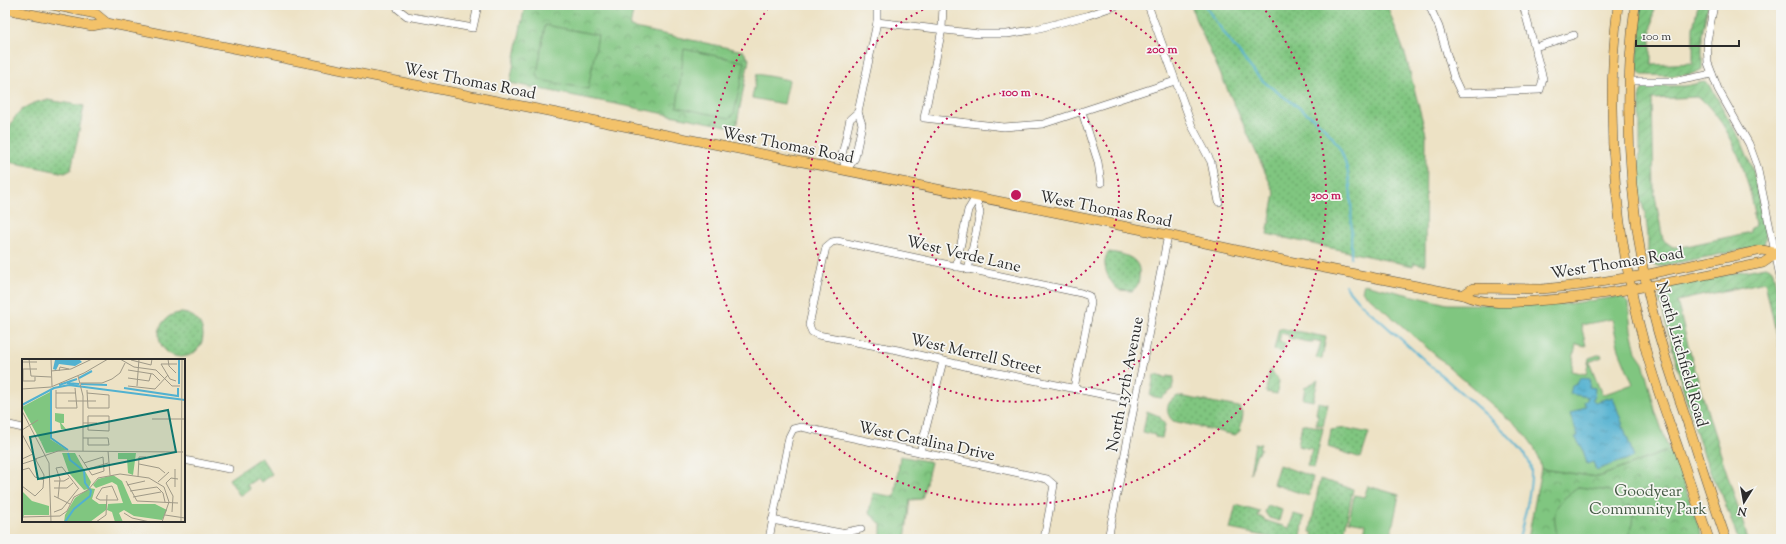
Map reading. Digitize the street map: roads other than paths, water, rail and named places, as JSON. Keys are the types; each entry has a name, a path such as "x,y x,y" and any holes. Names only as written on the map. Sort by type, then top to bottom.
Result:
{"main road":[{"name":"West Thomas Road","path":"52,5 96,14 107,23"},
{"name":"North Litchfield Road","path":"1618,5 1613,52 1612,138 1616,196 1628,277 1649,363 1709,539"},
{"name":"North Litchfield Road","path":"1634,5 1629,81 1632,173 1644,274 1672,379 1726,539"},
{"name":"West Thomas Road","path":"5,9 92,26 107,23 1168,235 1278,259 1463,295 1473,300 1519,302 1589,296 1764,263 1778,254"},
{"name":"West Thomas Road","path":"1463,295 1473,288 1561,288 1644,274 1762,250 1778,254"}],"street":[{"path":"398,9 407,16 473,28 478,5"},
{"path":"846,170 855,158 862,124 858,112 877,22 877,5"},
{"path":"943,5 942,29 924,118 1004,127 1043,124 1175,81"},
{"path":"877,22 979,34 1007,34 1032,30 1086,16 1118,5"},
{"path":"1148,5 1192,126 1210,162 1219,202"},
{"path":"1429,5 1439,27 1454,78 1461,93 1540,90 1543,79 1523,5"},
{"path":"1714,5 1707,52 1712,74 1718,89 1749,144 1757,166 1778,254 1781,281"},
{"path":"1535,47 1574,35"},
{"path":"1629,81 1677,81 1712,74"},
{"path":"846,170 842,155 850,119 858,112"},
{"path":"1082,112 1098,162 1101,183"},
{"path":"956,267 968,210 976,197"},
{"path":"968,270 980,213 976,197"},
{"name":"North 137th Avenue","path":"1108,539 1168,235"},
{"name":"West Verde Lane","path":"812,332 809,325 824,250 832,242 837,241 923,258 968,270 1081,293 1089,296 1091,303 1074,388"},
{"name":"West Merrell Street","path":"812,332 818,335 898,350 942,361 1135,401"},
{"path":"920,452 942,361"},
{"path":"5,424 22,428"},
{"name":"West Catalina Drive","path":"772,520 788,437 793,428 801,427 1047,479 1054,485 1044,539"},
{"path":"185,460 229,469"},
{"path":"769,539 772,520 841,533 861,529"}],"water":[{"path":"1580,378 1590,379 1589,387 1595,388 1594,398 1592,399 1595,402 1613,397 1634,457 1596,470 1593,462 1587,464 1583,450 1575,437 1578,436 1570,414 1586,406 1584,402 1588,397 1570,394 1572,386 1577,384"}],"waterway":[{"path":"1205,5 1233,45 1258,76 1272,89 1306,112 1326,129 1341,151 1348,175 1350,189 1352,217 1351,257"},
{"path":"1346,285 1357,300 1503,430 1518,445 1527,457 1531,469 1531,478 1519,539"}],"park label":[{"name":"Goodyear Community Park","path":"1648,499"}]}
